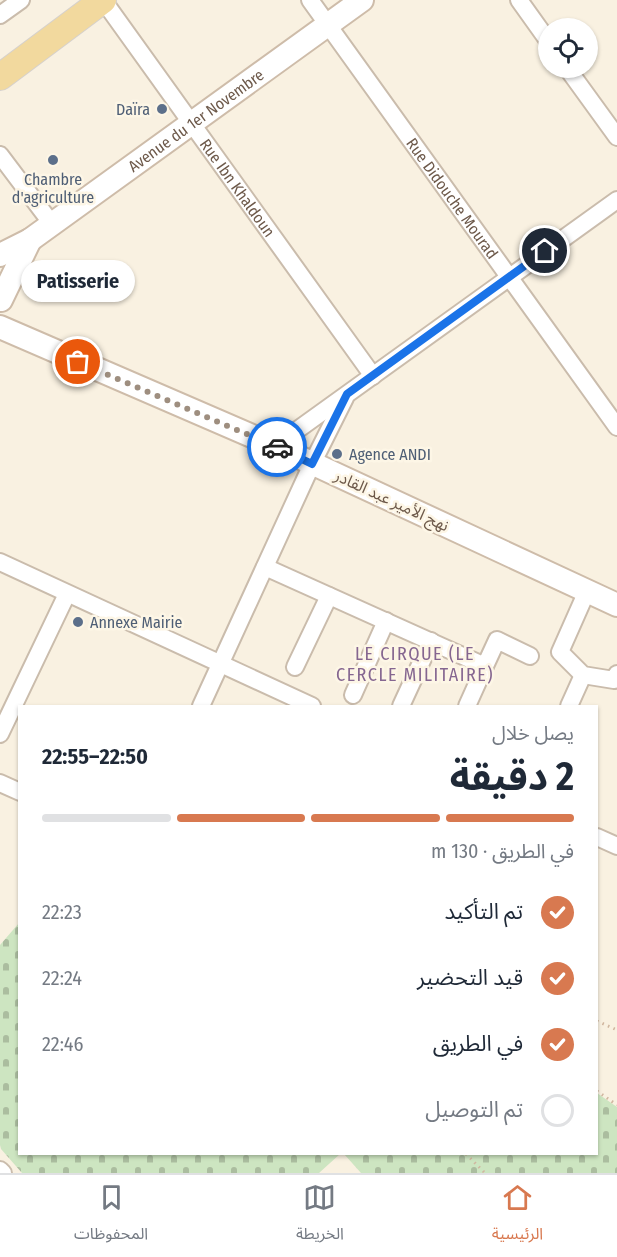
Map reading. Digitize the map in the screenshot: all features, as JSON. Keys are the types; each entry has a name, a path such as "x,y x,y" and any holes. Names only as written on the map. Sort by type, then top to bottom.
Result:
{"main road":[{"path":"0,77 103,0"},
{"name":"Avenue du 1er Novembre","path":"0,255 30,240 362,0"},
{"name":"Avenue du 1er Novembre","path":"0,298 30,240"},
{"name":"نهج الأمير عبد القادر","path":"0,327 275,446 617,605"}],"street":[{"path":"0,15 21,0"},
{"name":"Rue Ibn Khaldoun","path":"103,0 373,376"},
{"name":"Rue Didouche Mourad","path":"310,0 617,427"},
{"path":"519,0 538,27"},
{"path":"574,78 617,137"},
{"path":"0,155 52,224"},
{"path":"275,446 617,200"},
{"path":"201,705 312,464 347,394"},
{"path":"0,562 310,705"},
{"path":"265,567 485,666"},
{"path":"587,591 560,652 583,675 614,680 617,674"},
{"path":"0,734 67,594"},
{"path":"295,667 329,596"},
{"path":"353,695 386,621"},
{"path":"467,705 497,640 530,656"},
{"path":"401,705 431,641"},
{"path":"569,705 583,675"},
{"path":"0,783 18,791"},
{"path":"598,837 617,846"}],"path":[{"path":"598,1021 617,1030"},
{"path":"598,1092 617,1105"},
{"path":"467,1155 485,1173"}],"green space":[{"path":"18,924 18,1155 339,1155 319,1173 22,1173 0,1145 0,945"},
{"path":"598,1094 617,1107 617,1173 361,1173 345,1155 598,1155"}],"way so far":[{"path":"78,362 277,447"}],"place":[{"name":"Daïra","path":"162,109"},
{"name":"Chambre d'agriculture","path":"53,160"},
{"name":"Patisserie","path":"78,362"},
{"name":"Agence ANDI","path":"337,454"},
{"name":"Annexe Mairie","path":"78,622"}],"district":[{"name":"LE CIRQUE (LE CERCLE MILITAIRE)","path":"415,664"}],"route":[{"path":"277,447 312,464 347,394 545,251"}]}
